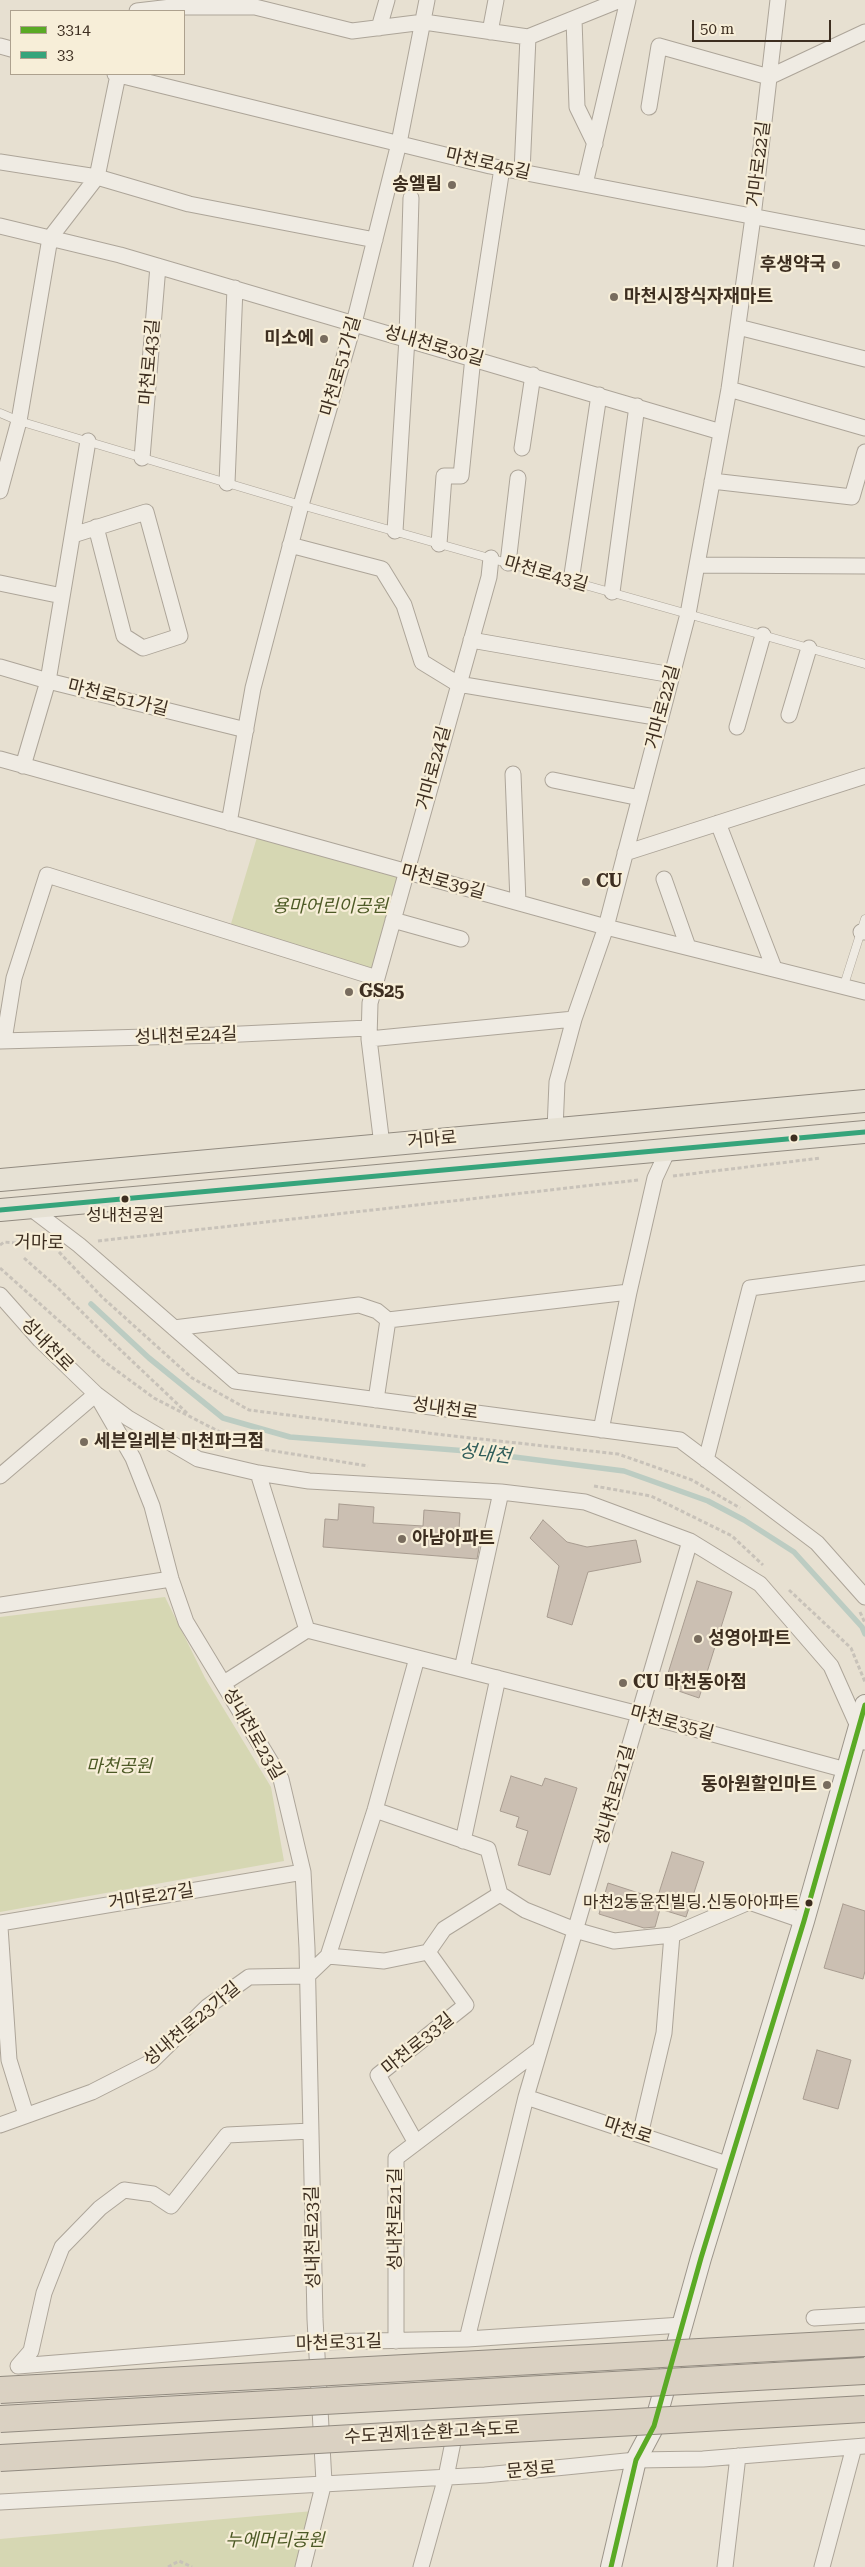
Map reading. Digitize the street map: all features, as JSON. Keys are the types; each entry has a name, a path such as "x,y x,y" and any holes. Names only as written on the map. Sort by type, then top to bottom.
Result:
{"highway":[{"path":"0,2390 865,2343"},
{"path":"0,2419 865,2371"},
{"name":"수도권제1순환고속도로","path":"0,2458 865,2409"}],"main road":[{"name":"거마로","path":"0,1180 865,1101"},
{"name":"거마로","path":"0,1210 865,1132"}],"street":[{"path":"379,28 387,0"},
{"name":"마천로51가길","path":"229,822 254,688 300,505 354,322 399,143 427,0"},
{"path":"490,32 496,0"},
{"path":"144,10 186,4 255,7 352,31 424,22 528,38 620,0"},
{"path":"585,184 628,0"},
{"name":"거마로22길","path":"556,1129 557,1082 574,1019 606,927 688,614 729,389 753,217 778,0"},
{"path":"574,18 577,107 594,144"},
{"path":"649,106 660,46 769,77 865,32"},
{"path":"522,172 528,38"},
{"path":"0,491 19,421 50,238 97,176 116,75"},
{"name":"마천로45길","path":"120,75 502,168 865,238"},
{"path":"0,162 97,176 189,204 374,240"},
{"path":"439,544 444,476 461,476 473,357 502,168"},
{"path":"395,531 407,338 411,198"},
{"name":"성내천로30길","path":"0,226 158,266 473,357 721,432"},
{"name":"마천로43길","path":"142,458 158,266"},
{"path":"227,483 235,288"},
{"path":"738,327 865,359"},
{"path":"522,448 533,375"},
{"path":"729,389 865,428"},
{"path":"571,581 599,395"},
{"path":"612,592 637,406"},
{"path":"23,766 48,682 88,442"},
{"path":"712,481 852,497 865,452"},
{"path":"508,563 518,478"},
{"path":"73,535 96,527 146,512 180,636 143,648 124,636 96,527"},
{"path":"290,546 382,569 404,605 422,662 458,684 661,718"},
{"name":"거마로24길","path":"382,1145 368,1033 370,1003 489,577 491,558"},
{"path":"697,565 865,566"},
{"path":"0,583 62,596"},
{"path":"737,727 763,635"},
{"path":"470,640 672,675"},
{"path":"789,715 809,648"},
{"name":"마천로51가길","path":"0,667 48,682 246,730"},
{"name":"마천로39길","path":"0,759 606,927 844,985 865,992"},
{"path":"513,774 518,902"},
{"path":"625,853 865,776"},
{"path":"553,780 640,798"},
{"path":"718,823 774,968"},
{"name":"성내천로24길","path":"376,978 46,875 7,977 2,1041 368,1033 574,1019"},
{"path":"664,879 688,947"},
{"path":"393,920 461,939"},
{"path":"601,1430 628,1292 655,1178 668,1150"},
{"name":"성내천로","path":"30,1207 76,1243 236,1381 680,1440 817,1543 861,1602"},
{"path":"706,1460 750,1288 865,1273"},
{"path":"174,1328 359,1304 377,1311 388,1320 628,1292"},
{"name":"성내천로","path":"0,1294 40,1340 96,1394 128,1418 198,1459 258,1473 310,1481 501,1492 585,1502 690,1541 760,1584 832,1666 863,1721"},
{"path":"376,1400 388,1320"},
{"path":"0,1476 96,1394"},
{"name":"성내천로23길","path":"96,1394 133,1458 152,1506 171,1579 186,1622 281,1779 303,1872 316,2342 324,2482 303,2567"},
{"path":"224,1683 307,1630 258,1473"},
{"path":"462,1669 501,1492"},
{"name":"성내천로21길","path":"466,2339 526,2097 690,1541"},
{"path":"0,1605 171,1579"},
{"name":"마천로35길","path":"307,1630 639,1714 846,1770"},
{"path":"307,1976 328,1956 375,1810 417,1658"},
{"path":"463,1840 498,1678"},
{"path":"611,2567 636,2460 654,2426 682,2325 804,1921 846,1770 863,1721"},
{"path":"375,1810 488,1849 500,1894 525,1910 575,1930 614,1941 672,1935 749,1902 804,1921"},
{"name":"거마로27길","path":"0,1925 303,1872"},
{"path":"328,1956 384,1961 428,1952 444,1929 500,1894"},
{"path":"0,1925 9,2060 26,2115"},
{"path":"640,2135 664,2033 672,1935"},
{"name":"마천로33길","path":"416,2142 378,2075 466,2005 428,1952"},
{"name":"성내천로23가길","path":"0,2125 92,2092 151,2062 207,2007 250,1977 307,1976"},
{"name":"성내천로21길","path":"396,2341 396,2158 540,2049"},
{"name":"마천로","path":"526,2097 730,2165"},
{"name":"마천로31길","path":"311,2131 227,2135 171,2206 154,2194 124,2190 100,2208 62,2246 44,2293 32,2351 18,2366 316,2342 466,2339 682,2325"},
{"path":"814,2318 865,2315"},
{"path":"421,2567 446,2477 454,2437"},
{"path":"822,2567 859,2446"},
{"name":"문정로","path":"0,2502 324,2482 446,2477 636,2460 738,2456 859,2446"},
{"path":"725,2567 738,2456"}],"lane":[{"name":"마천로43길","path":"0,413 19,421 300,505 865,664"},
{"path":"844,985 864,928"}],"path":[{"path":"663,1177 826,1158"},
{"name":"거마로","path":"0,1245 4,1242 52,1246 646,1179"},
{"path":"52,1246 102,1297 192,1378 249,1410 444,1435 618,1454 692,1480 744,1510"},
{"path":"24,1258 60,1289 110,1340 193,1418"},
{"path":"0,1268 106,1362 154,1398 249,1447 374,1467"},
{"path":"584,1485 651,1496 732,1536 767,1569"},
{"path":"788,1589 851,1648 865,1682"},
{"path":"861,1602 865,1622"},
{"path":"168,2567 179,2561 192,2567"}],"green space":[{"name":"용마어린이공원","path":"258,834 399,877 371,970 230,927"},
{"name":"마천공원","path":"165,1597 205,1678 271,1787 284,1861 0,1912 0,1617"},
{"name":"누에머리공원","path":"313,2511 297,2567 0,2567 0,2539"}],"building":[{"name":"아남아파트","path":"339,1504 374,1507 373,1523 423,1526 424,1510 460,1513 459,1529 482,1531 477,1559 323,1547 325,1519 338,1520"},
{"path":"543,1520 567,1542 587,1547 636,1540 641,1562 588,1572 572,1625 547,1617 559,1566 530,1538"},
{"name":"성영아파트","path":"697,1581 732,1592 699,1698 664,1686"},
{"path":"511,1776 542,1786 545,1778 577,1788 550,1875 518,1865 528,1831 516,1827 519,1817 500,1811"},
{"path":"672,1852 704,1862 686,1917 660,1909 655,1927 644,1928 599,1914 608,1883 657,1899"},
{"path":"843,1904 865,1911 865,1971 863,1979 824,1968"},
{"path":"817,2050 851,2060 838,2109 803,2099"}],"waterway":[{"name":"성내천","path":"91,1304 149,1358 223,1418 290,1437 467,1451 624,1471 708,1501 744,1520 794,1552 862,1627 865,1634"}],"transit line":[{"name":"33","path":"0,1210 865,1132"},
{"name":"3314","path":"611,2567 636,2460 654,2426 701,2258 804,1921 865,1705"}],"place":[{"name":"송엘림","path":"452,185"},
{"name":"후생약국","path":"836,265"},
{"name":"마천시장식자재마트","path":"614,297"},
{"name":"미소에","path":"324,339"},
{"name":"CU","path":"586,882"},
{"name":"GS25","path":"349,992"},
{"name":"성내천공원","path":"125,1199"},
{"name":"세븐일레븐 마천파크점","path":"84,1442"},
{"name":"아남아파트","path":"402,1539"},
{"name":"성영아파트","path":"698,1639"},
{"name":"CU 마천동아점","path":"623,1683"},
{"name":"동아원할인마트","path":"827,1785"},
{"name":"마천2동윤진빌딩.신동아아파트","path":"809,1903"}]}
